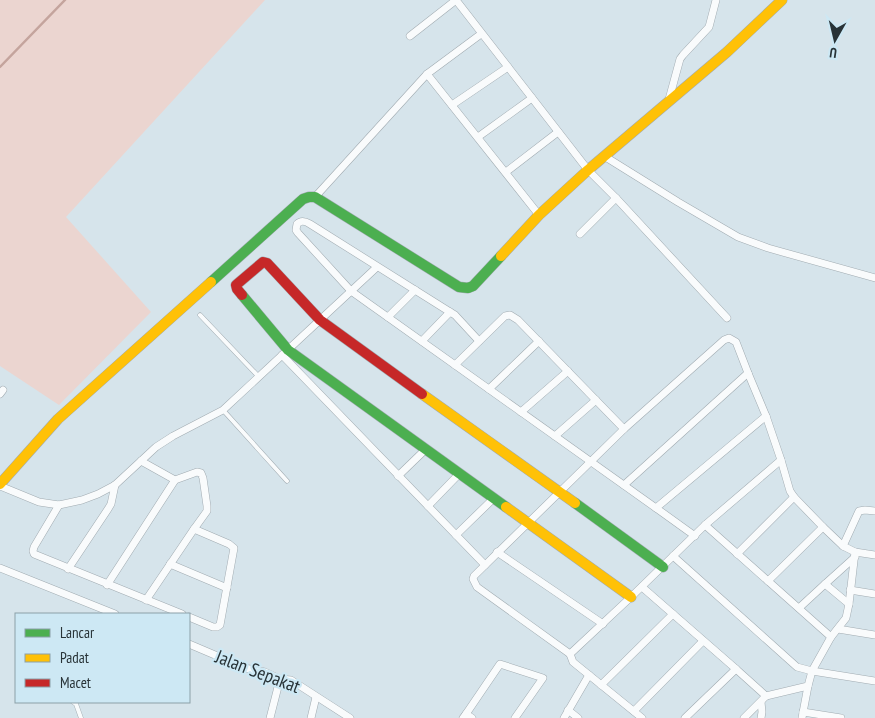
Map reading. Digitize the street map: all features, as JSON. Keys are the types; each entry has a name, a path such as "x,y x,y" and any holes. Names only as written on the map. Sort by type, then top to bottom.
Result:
{"street":[{"path":"410,36 456,0 588,170 727,318"},
{"path":"668,103 680,59 710,27 716,0"},
{"path":"377,267 223,410 156,447 115,485 82,500 59,505 39,502 0,485 58,419 303,199 315,197 456,286 462,289 471,288 539,215 604,156 727,52 782,0"},
{"path":"315,197 427,74 481,34"},
{"path":"452,105 508,67"},
{"path":"427,74 539,215"},
{"path":"478,137 532,98"},
{"path":"506,172 558,132"},
{"path":"604,156 738,237 768,248 875,278"},
{"path":"580,234 616,198"},
{"path":"479,341 455,315 305,221 297,224 298,233 351,291 695,536"},
{"path":"485,565 398,476 285,353 237,289 236,285 238,282 263,262 268,263 320,320 663,566"},
{"path":"388,317 415,290"},
{"path":"422,341 450,312"},
{"path":"455,365 505,316 510,315 518,320 624,428"},
{"path":"642,718 573,662 570,654 477,587 473,579 527,522 624,428 724,340 729,338 736,342 766,416 790,491 794,497 844,546 855,554 875,555"},
{"path":"489,389 539,341"},
{"path":"285,353 426,449 631,597"},
{"path":"521,412 568,371"},
{"path":"624,485 748,374"},
{"path":"555,436 596,400"},
{"path":"656,508 766,416"},
{"path":"398,476 426,449"},
{"path":"570,654 705,525 781,460"},
{"path":"141,461 175,480"},
{"path":"107,585 175,480 197,472 201,473 208,506 207,511 146,600"},
{"path":"428,506 460,473"},
{"path":"68,569 111,504 115,485"},
{"path":"737,554 794,497"},
{"path":"456,535 494,498"},
{"path":"59,505 34,547 33,551 36,556 179,613"},
{"path":"844,546 859,511 875,511"},
{"path":"705,525 832,637"},
{"path":"768,581 823,526"},
{"path":"190,617 213,627 220,625 234,548 194,529"},
{"path":"497,552 603,624"},
{"path":"799,608 855,554"},
{"path":"840,718 803,715 812,671 832,637 846,618 855,554"},
{"path":"673,556 801,669 875,680"},
{"path":"170,564 227,588"},
{"path":"0,568 112,613"},
{"path":"825,584 849,604"},
{"path":"642,587 736,668 763,699 761,718"},
{"path":"850,590 875,594"},
{"path":"601,685 673,614"},
{"path":"838,629 875,635"},
{"path":"634,711 703,641"},
{"name":"Jalan Sepakat","path":"190,644 222,658 235,666 265,672 280,679 292,680 350,718"},
{"path":"467,717 500,664 543,678 515,718"},
{"path":"684,718 736,668"},
{"path":"564,718 589,676"},
{"path":"270,718 280,679"},
{"path":"744,718 763,699 808,686"},
{"path":"311,718 316,697"},
{"path":"568,710 578,718"}],"lane":[{"path":"200,315 259,377"},
{"path":"223,410 287,481"},
{"path":"74,703 81,718"}],"shaded area":[{"path":"0,0 265,0 66,217 151,312 59,405 0,366"}],"waterway":[{"path":"0,67 65,0"}],"traffic: fast":[{"path":"211,282 303,199 309,197 315,197 459,287 468,288 473,286 501,256"},
{"path":"242,295 288,350 506,507"},
{"path":"575,503 663,567"}],"traffic: slow":[{"path":"501,256 539,215 588,170 727,52 782,0"},
{"path":"0,484 58,419 211,282"},
{"path":"422,394 575,503"},
{"path":"506,507 631,597"}],"traffic: jam":[{"path":"242,295 236,285 263,262 267,263 320,320 422,394"}]}
